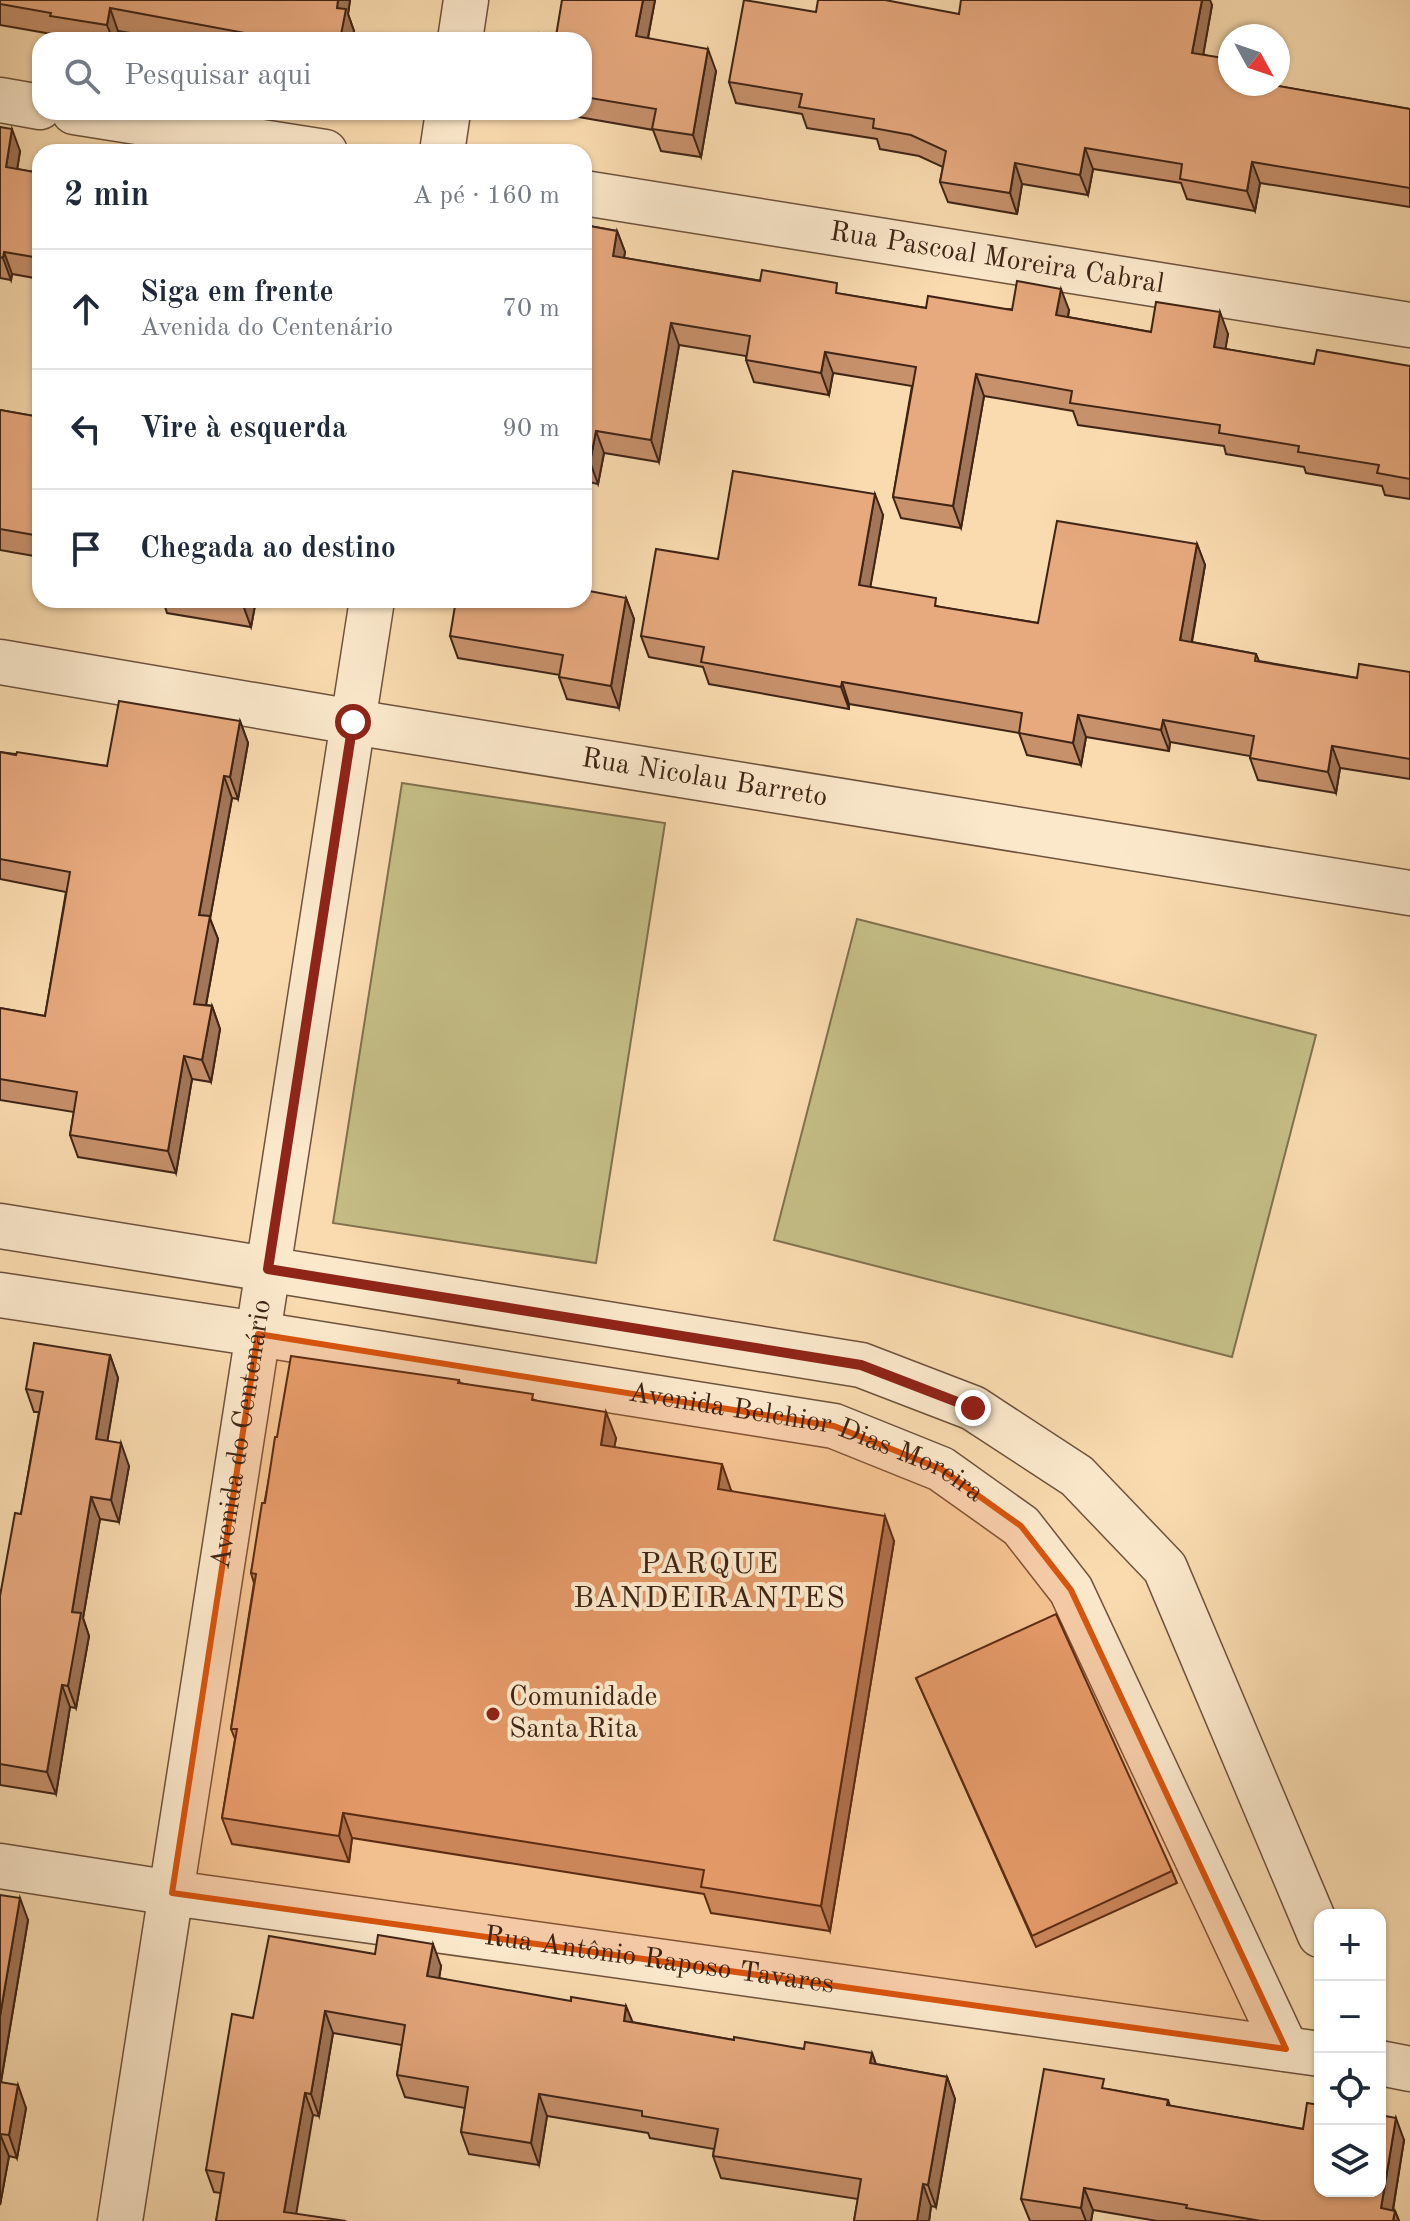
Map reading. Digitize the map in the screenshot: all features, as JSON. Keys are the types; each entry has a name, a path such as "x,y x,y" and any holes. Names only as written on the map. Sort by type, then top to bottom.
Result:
{"street":[{"path":"461,32 466,0"},
{"path":"0,100 32,106"},
{"path":"124,120 275,144"},
{"path":"443,144 447,120"},
{"name":"Rua Pascoal Moreira Cabral","path":"592,194 1410,325"},
{"name":"Avenida do Centenário","path":"120,2221 371,608"},
{"name":"Rua Nicolau Barreto","path":"0,662 1410,893"},
{"path":"0,1226 861,1365 973,1408 1077,1476 1165,1568 1314,1921"},
{"name":"Avenida Belchior Dias Moreira","path":"0,1295 834,1426 941,1469 1021,1526 1071,1590 1303,2052"},
{"name":"Rua Antônio Raposo Tavares","path":"0,1866 172,1893 1303,2052"},
{"path":"1386,2064 1410,2069"}],"highlighted area":[{"path":"258,1334 834,1426 941,1469 1021,1526 1071,1590 1286,2049 172,1893"}],"shaded area":[{"path":"402,783 665,823 596,1263 333,1223"},
{"path":"857,919 1316,1035 1232,1357 774,1240"}],"building":[{"path":"0,0 338,0 337,8 346,9 342,32 240,32 110,8 107,25 0,4"},
{"path":"562,0 643,0 636,36 708,49 693,135 652,129 656,109 592,98 592,32 557,32"},
{"path":"744,0 816,12 818,0 885,0 959,14 961,0 1202,0 1192,53 1218,57 1218,96 1290,96 1290,88 1410,109 1410,188 1252,162 1247,191 1180,179 1182,164 1085,148 1080,175 1015,163 1010,193 940,182 946,151 911,135 873,128 874,119 799,107 802,94 729,82"},
{"path":"0,127 12,129 6,167 32,172 32,257 4,252 3,258 0,257"},
{"path":"592,226 617,231 613,256 760,281 762,270 837,283 836,293 926,308 928,296 1012,310 1017,281 1061,289 1056,315 1151,332 1156,302 1220,312 1214,347 1314,364 1317,350 1410,366 1410,479 1377,473 1379,465 1298,452 1299,446 1219,433 1220,425 1070,403 1072,391 976,374 953,506 893,497 916,367 825,352 821,373 746,360 750,336 671,323 651,440 596,431 592,452"},
{"path":"0,410 32,416 32,535 0,529"},
{"path":"733,471 875,494 859,585 936,598 935,606 1038,623 1057,521 1197,544 1180,640 1256,654 1255,661 1357,678 1359,664 1410,672 1410,759 1332,746 1328,772 1250,758 1254,736 1163,720 1161,730 1078,715 1073,743 1019,733 1022,713 842,682 841,687 701,662 704,647 641,636 656,549 718,559"},
{"path":"592,592 626,598 611,686 559,677 563,655 450,636 455,608 592,608"},
{"path":"119,701 240,721 230,777 224,776 199,915 210,916 194,1004 212,1006 202,1060 184,1056 168,1151 70,1135 77,1092 0,1079 0,1008 45,1016 70,872 0,859 0,752 107,766"},
{"path":"34,1343 110,1355 96,1439 121,1443 111,1500 91,1497 72,1612 81,1613 68,1686 62,1685 47,1772 0,1764 0,1596 15,1513 21,1514 43,1392 26,1389"},
{"path":"291,1356 459,1380 458,1383 533,1394 532,1400 606,1412 601,1445 722,1464 718,1489 885,1516 821,1906 701,1887 704,1870 343,1813 339,1836 222,1818 237,1729 231,1729 256,1574 251,1573"},
{"path":"1056,1614 1172,1871 1032,1936 916,1678"},
{"path":"0,1895 20,1898 0,2016"},
{"path":"378,1935 433,1944 427,1976 571,2001 571,1997 626,2006 624,2021 734,2040 734,2037 804,2049 805,2042 872,2053 870,2063 947,2077 928,2185 923,2184 917,2221 854,2221 861,2179 713,2156 718,2129 642,2116 642,2111 539,2094 531,2143 461,2132 468,2087 397,2075 405,2025 325,2011 311,2094 305,2093 284,2212 346,2221 216,2221 224,2173 206,2170 232,2014 253,2018 269,1936 375,1954"},
{"path":"1044,2069 1104,2079 1102,2088 1168,2100 1167,2105 1303,2129 1307,2103 1314,2104 1314,2197 1383,2197 1381,2208 1395,2211 1393,2221 1261,2221 1084,2188 1081,2208 1021,2199"},
{"path":"0,2082 18,2085 9,2135 0,2134"},
{"path":"1386,2116 1396,2118 1386,2178"}],"place":[{"name":"Comunidade Santa Rita","path":"493,1714"}],"district":[{"name":"PARQUE BANDEIRANTES","path":"710,1582"}],"route":[{"path":"353,722 268,1269 861,1365 973,1408"}]}
